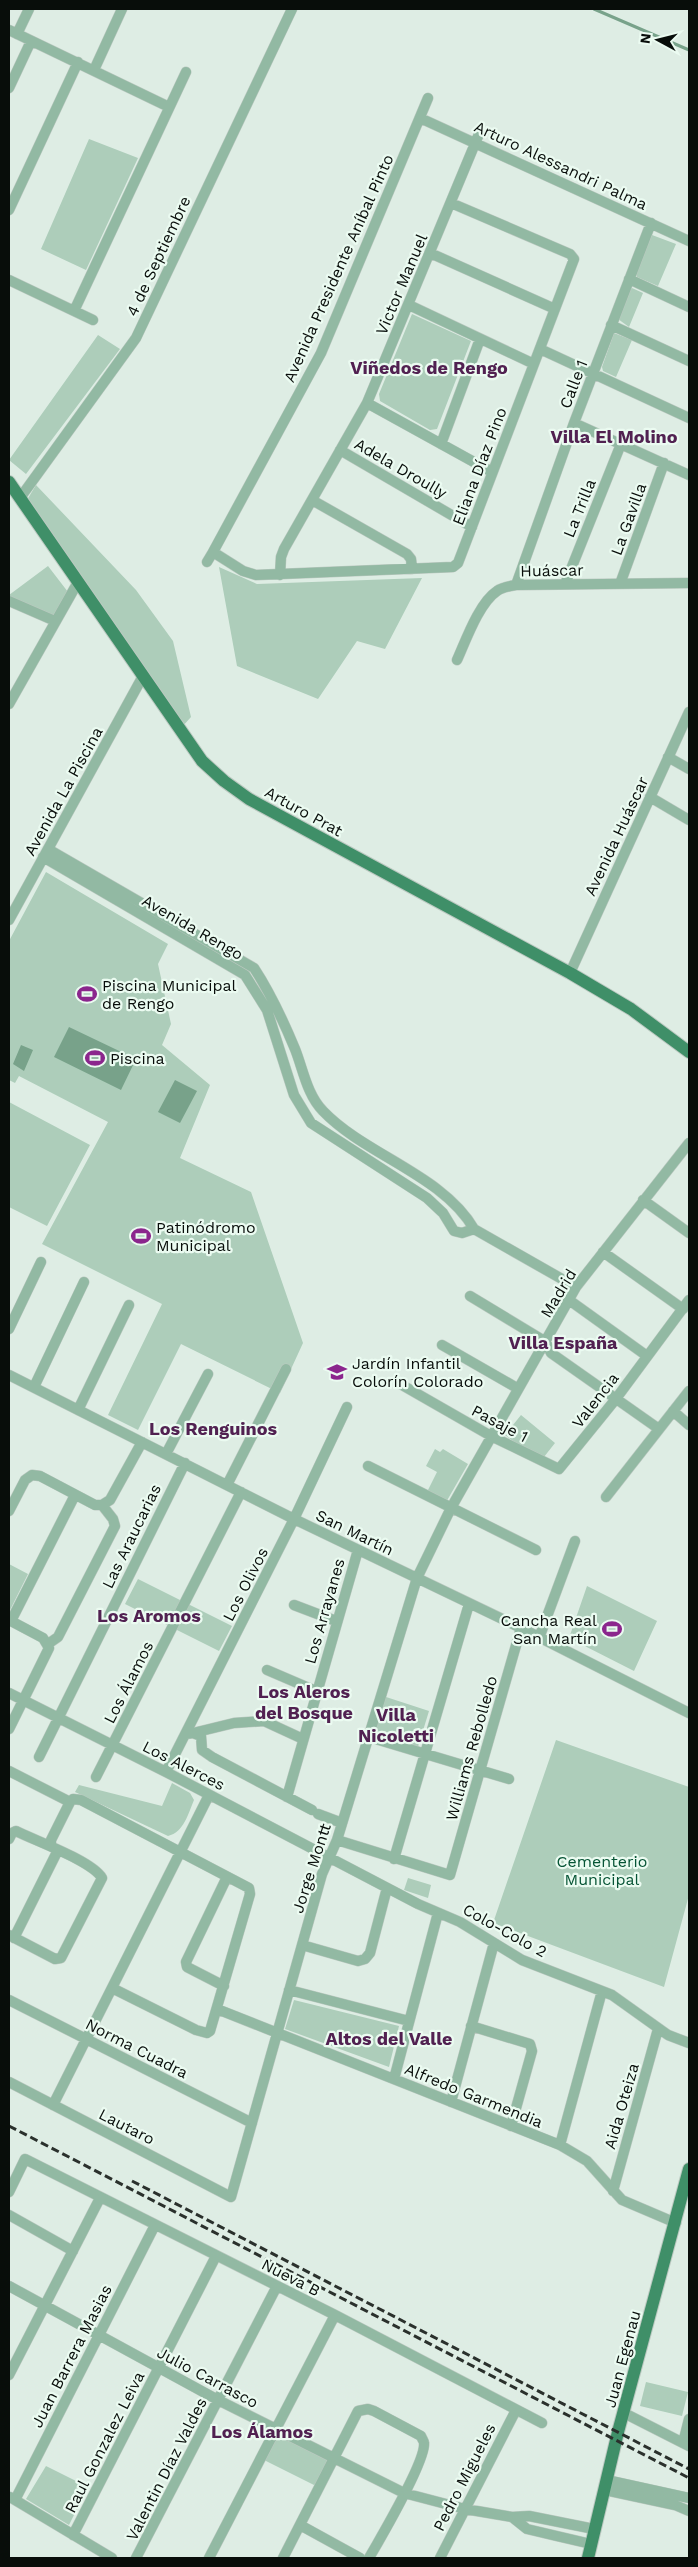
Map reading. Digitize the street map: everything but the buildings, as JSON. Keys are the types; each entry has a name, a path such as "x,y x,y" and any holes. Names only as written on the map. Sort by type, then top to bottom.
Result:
{"main road":[{"name":"Arturo Prat","path":"9,482 202,761 224,781 249,799 570,972 631,1009 689,1052"},
{"name":"Juan Egenau","path":"588,2558 624,2413 689,2169"}],"street":[{"path":"29,9 13,32 170,107"},
{"path":"94,70 122,9"},
{"name":"4 de Septiembre","path":"20,498 136,338 292,9"},
{"path":"9,88 30,41"},
{"path":"9,210 78,62"},
{"path":"74,311 186,72"},
{"name":"Avenida Presidente Aníbal Pinto","path":"213,552 321,353 428,98"},
{"name":"Arturo Alessandri Palma","path":"420,118 477,139 689,241"},
{"name":"Victor Manuel","path":"280,575 281,558 284,549 367,403 477,139"},
{"name":"Eliana Díaz Pino","path":"213,552 243,572 256,575 453,567 458,563 574,259 570,254 451,202"},
{"name":"Calle 1","path":"516,585 574,423 651,223"},
{"path":"430,253 555,309"},
{"path":"629,279 689,307"},
{"path":"9,280 93,320"},
{"path":"408,305 534,364"},
{"path":"611,325 689,361"},
{"path":"441,444 480,339"},
{"path":"540,349 689,418"},
{"path":"367,403 492,472"},
{"path":"574,423 689,475"},
{"name":"La Trilla","path":"565,584 621,444"},
{"name":"Adela Droully","path":"340,450 472,527"},
{"name":"La Gavilla","path":"620,584 664,464"},
{"path":"312,500 406,554 411,559 412,569"},
{"path":"206,562 213,552"},
{"path":"9,704 78,582"},
{"name":"Huáscar","path":"457,660 476,618 492,595 499,589 516,585 689,584"},
{"path":"9,601 55,621"},
{"name":"Avenida La Piscina","path":"9,920 13,903 46,853 143,676"},
{"name":"Avenida Huáscar","path":"570,972 689,712"},
{"path":"668,757 689,769"},
{"path":"650,797 689,820"},
{"name":"Avenida Rengo","path":"46,853 245,974 267,1010 294,1096 311,1123 427,1198 443,1213 454,1231 462,1233 474,1229"},
{"name":"Avenida Rengo","path":"46,853 254,968 273,996 308,1087 322,1110 356,1137 416,1174 465,1213 474,1229 576,1287"},
{"name":"Madrid","path":"417,1578 451,1508 490,1436 546,1342 576,1287 689,1143"},
{"path":"643,1200 689,1233"},
{"path":"603,1252 686,1304"},
{"path":"9,1329 41,1262"},
{"path":"34,1387 84,1282"},
{"path":"470,1296 546,1342 551,1353 615,1400 659,1429"},
{"path":"569,1300 647,1356"},
{"name":"Valencia","path":"558,1469 615,1400 686,1304"},
{"path":"78,1410 129,1305"},
{"path":"442,1345 517,1388"},
{"path":"227,1485 286,1369"},
{"path":"166,1454 208,1374"},
{"name":"San Martín","path":"9,1375 294,1519 521,1628 689,1713"},
{"name":"Pasaje 1","path":"402,1385 490,1436 558,1469"},
{"path":"606,1497 689,1391"},
{"name":"Los Olivos","path":"166,1772 190,1733 347,1407"},
{"path":"673,1411 689,1425"},
{"path":"9,1511 24,1480 32,1475 40,1476 95,1505 102,1505 110,1500 142,1442"},
{"name":"Las Araucarias","path":"39,1757 185,1463"},
{"path":"368,1466 536,1550"},
{"name":"Los Álamos","path":"96,1777 242,1492"},
{"path":"9,1729 47,1654 48,1644 43,1638 10,1621 75,1495"},
{"path":"48,1644 58,1637 115,1526 114,1519 102,1505"},
{"path":"539,1638 575,1541"},
{"name":"Los Arrayanes","path":"287,1797 358,1550"},
{"name":"Jorge Montt","path":"231,2197 322,1874 338,1840 417,1578"},
{"path":"338,1840 394,1859 469,1604"},
{"path":"294,1605 336,1622"},
{"name":"Williams Rebolledo","path":"394,1859 450,1875 521,1628"},
{"path":"267,1670 316,1691"},
{"name":"Los Alerces","path":"9,1693 166,1772 330,1859"},
{"path":"190,1733 234,1723 264,1721 303,1739"},
{"name":"Los Alerces","path":"190,1733 201,1736 202,1750 224,1764 315,1812 342,1823"},
{"path":"369,1737 509,1780"},
{"path":"9,1771 70,1802"},
{"path":"54,2106 209,1795"},
{"path":"55,1848 51,1840 70,1802 73,1799 81,1800 249,1888 250,1894 210,2031 207,2033 196,2030 112,1988"},
{"path":"9,1839 12,1833 16,1831 55,1848 98,1870 102,1878 61,1958 55,1959 11,1936 55,1848"},
{"name":"Colo-Colo 2","path":"330,1859 460,1922 530,1964 602,1991 620,2000 658,2029 689,2043"},
{"path":"224,1986 187,1967 186,1962 227,1877"},
{"path":"302,1945 358,1961 365,1959 370,1953 387,1888"},
{"path":"394,2079 438,1913"},
{"path":"451,2102 494,1943"},
{"path":"289,1990 409,2021"},
{"path":"560,2145 602,1991"},
{"name":"Norma Cuadra","path":"9,2000 252,2123"},
{"name":"Alfredo Garmendia","path":"217,2009 560,2145 582,2158 627,2203 676,2223"},
{"path":"471,2026 530,2044 532,2052 510,2126"},
{"name":"Aida Oteiza","path":"613,2191 658,2029"},
{"name":"Lautaro","path":"9,2082 231,2197"},
{"name":"Nueva B","path":"9,2192 25,2159 335,2315 542,2424"},
{"path":"10,2369 100,2198"},
{"path":"9,2215 73,2251"},
{"name":"Juan Barrera Masias","path":"12,2498 155,2225"},
{"name":"Raul Gonzalez Leiva","path":"73,2535 216,2256"},
{"name":"Julio Carrasco","path":"9,2286 275,2430 404,2493 465,2509 512,2517 529,2516 594,2529"},
{"name":"Valentin Díaz Valdes","path":"136,2558 277,2286"},
{"path":"209,2558 335,2315"},
{"path":"283,2558 358,2411 368,2409 421,2436 424,2444 422,2455 404,2493 369,2558"},
{"name":"Pedro Migueles","path":"440,2558 516,2410"},
{"path":"624,2413 686,2444 689,2419"},
{"path":"606,2485 689,2498"},
{"path":"606,2485 689,2511"},
{"path":"12,2498 112,2558"},
{"name":"Julio Carrasco","path":"512,2517 527,2529 591,2544"},
{"path":"300,2525 360,2558"}],"green space":[{"path":"89,139 138,158 86,270 41,249"},
{"path":"652,235 676,244 658,286 637,277 636,272"},
{"path":"632,288 643,293 629,327 618,319"},
{"path":"412,314 471,341 437,429 430,430 380,401 379,394"},
{"path":"614,333 632,340 616,377 603,371 602,367"},
{"path":"98,335 120,349 26,474 9,460"},
{"path":"36,485 136,590 173,641 191,717 182,727 24,505"},
{"path":"48,566 68,592 49,623 9,602 9,595"},
{"path":"219,567 257,584 422,578 385,649 357,641 318,699 237,666"},
{"path":"46,872 168,944 158,964 171,1024 162,1045 210,1085 180,1158 251,1192 303,1343 280,1393 181,1344 138,1430 108,1415 162,1304 42,1244 108,1122 19,1076 15,1083 9,1080 9,941"},
{"path":"9,1102 90,1145 47,1226 9,1207"},
{"path":"521,1415 555,1443 540,1462 505,1435"},
{"path":"435,1449 440,1452 443,1449 468,1464 445,1504 426,1494 437,1472 426,1466"},
{"path":"9,1564 28,1574 9,1612"},
{"path":"138,1579 232,1626 219,1651 125,1604"},
{"name":"Cancha Real San Martín","path":"587,1586 657,1621 634,1671 569,1638"},
{"path":"383,1696 429,1711 418,1747 372,1733"},
{"name":"Cementerio Municipal","path":"556,1740 689,1787 689,1895 664,1987 493,1923"},
{"path":"172,1783 190,1793 194,1800 182,1827 168,1836 75,1792 79,1785 162,1806"},
{"path":"408,1878 431,1885 428,1898 404,1890"},
{"path":"294,2000 399,2026 389,2067 285,2029"},
{"path":"646,2382 688,2392 682,2416 640,2406"},
{"path":"277,2434 330,2460 316,2486 264,2460"},
{"path":"46,2466 88,2487 69,2525 26,2499"}],"shaded area":[{"name":"Piscina","path":"69,1027 136,1059 121,1090 54,1057"},
{"path":"21,1045 33,1050 24,1071 13,1064"},
{"path":"175,1080 197,1091 180,1123 158,1112"}],"waterway":[{"path":"594,9 689,50"}],"railway":[{"path":"9,2126 689,2478"},
{"path":"132,2181 689,2469"}],"place":[{"name":"Piscina Municipal de Rengo","path":"87,994"},
{"name":"Piscina","path":"95,1058"},
{"name":"Patinódromo Municipal","path":"141,1236"},
{"name":"Jardín Infantil Colorín Colorado","path":"337,1372"},
{"name":"Cancha Real San Martín","path":"612,1629"}],"district":[{"name":"Viñedos de Rengo","path":"429,368"},
{"name":"Villa El Molino","path":"614,437"},
{"name":"Villa España","path":"563,1343"},
{"name":"Los Renguinos","path":"213,1429"},
{"name":"Los Aromos","path":"149,1616"},
{"name":"Los Aleros del Bosque","path":"304,1702"},
{"name":"Villa Nicoletti","path":"396,1725"},
{"name":"Altos del Valle","path":"389,2039"},
{"name":"Los Álamos","path":"262,2432"}]}
